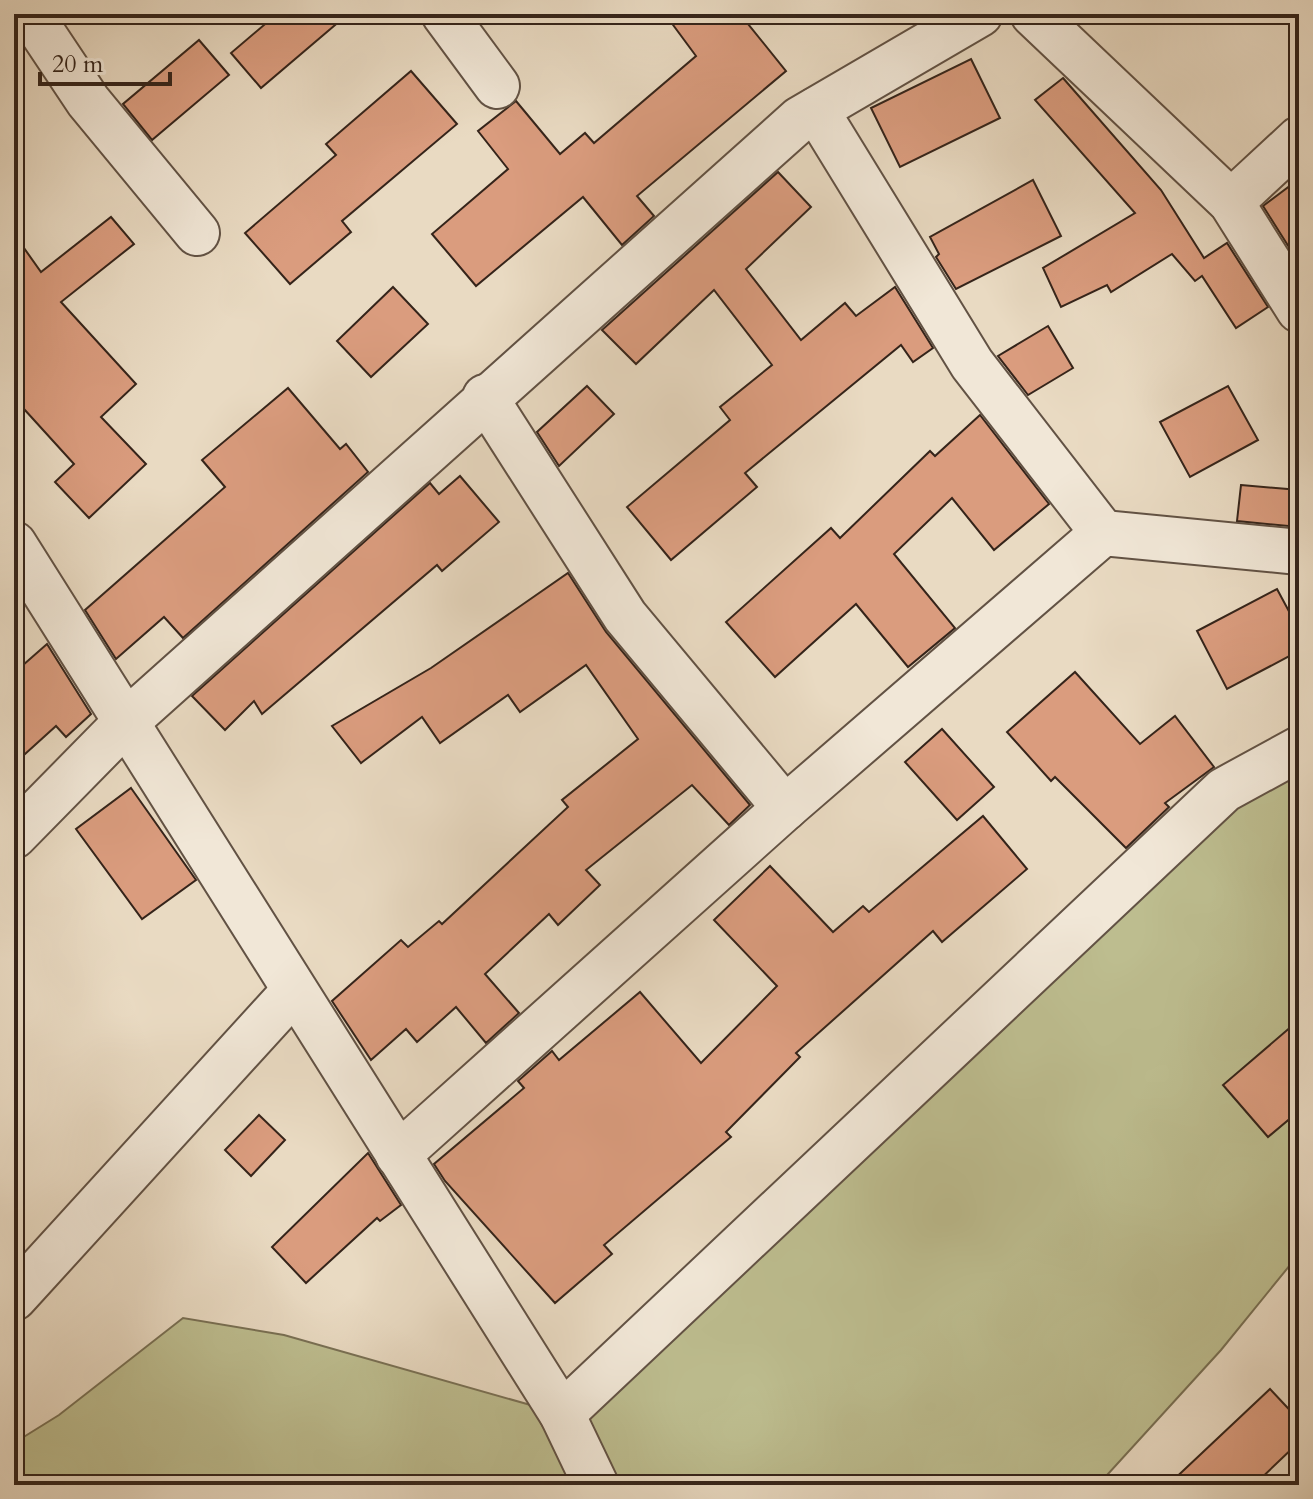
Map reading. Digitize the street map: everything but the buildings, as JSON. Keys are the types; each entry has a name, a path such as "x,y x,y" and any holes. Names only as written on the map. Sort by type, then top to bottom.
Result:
{"street":[{"path":"30,14 88,101 197,233"},
{"path":"444,14 497,86"},
{"path":"14,836 126,722 485,397 800,119 980,14"},
{"path":"1033,14 1231,202 1299,310"},
{"path":"816,110 972,364 1103,533"},
{"path":"1231,202 1299,139"},
{"path":"485,397 625,616 785,808"},
{"path":"398,1155 785,808 1103,533 1299,552"},
{"path":"14,544 562,1414 596,1485"},
{"path":"562,1414 1224,790 1299,749"},
{"path":"14,1298 294,991"}],"green space":[{"path":"1299,749 1299,1254 1221,1350 1098,1485 14,1485 14,1443 59,1415 183,1318 284,1335 562,1414"}]}
